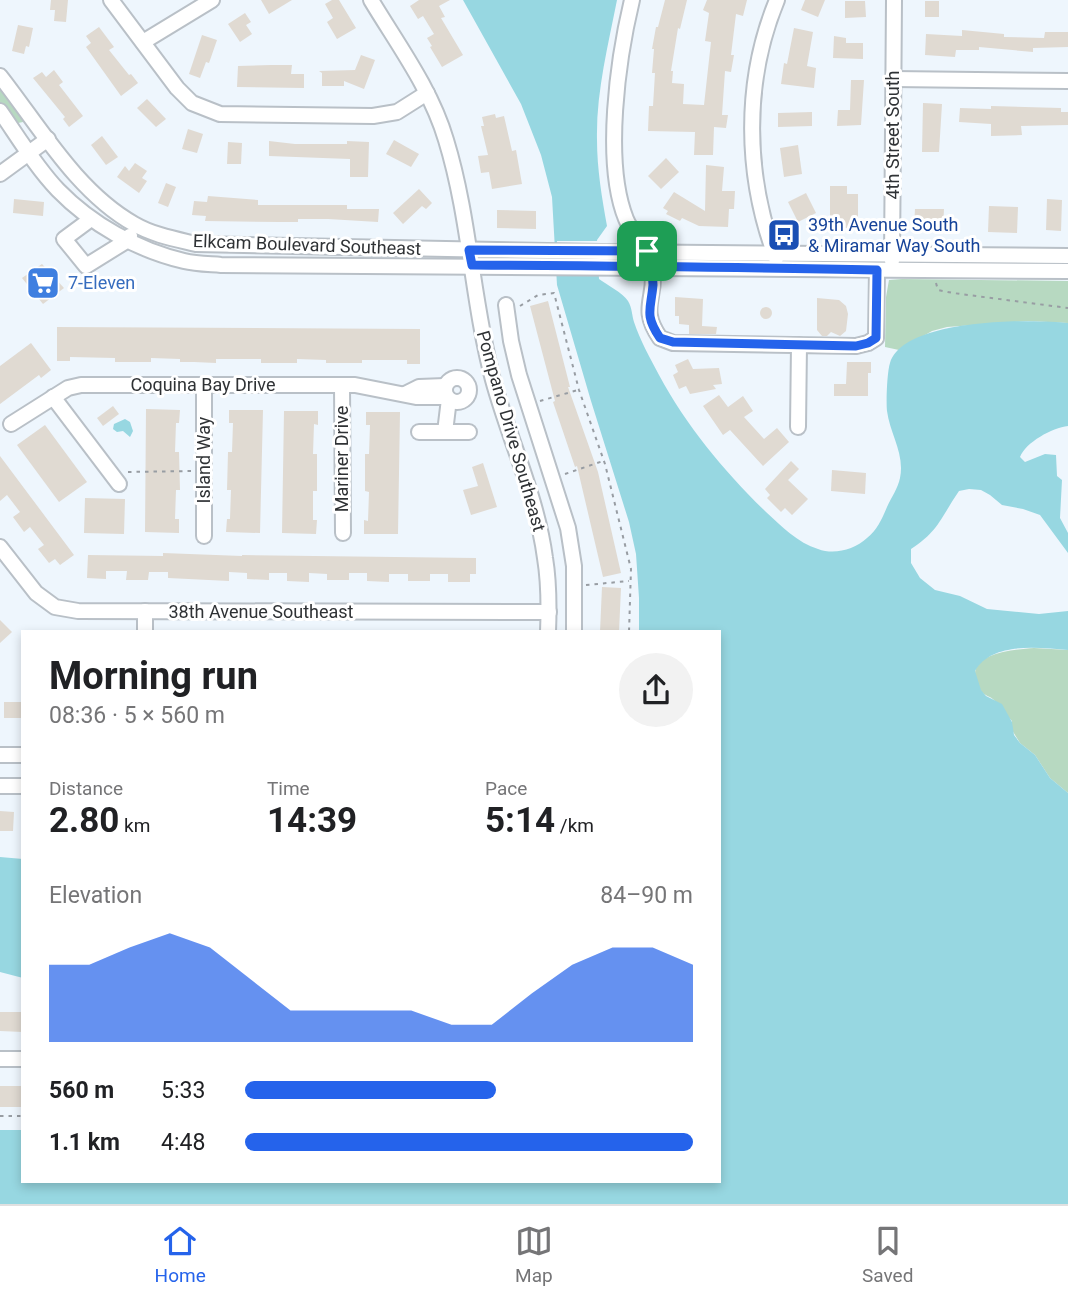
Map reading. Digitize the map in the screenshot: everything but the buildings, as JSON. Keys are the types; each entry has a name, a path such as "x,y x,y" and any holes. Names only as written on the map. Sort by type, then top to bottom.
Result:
{"street":[{"path":"111,0 177,88 192,103 220,114 373,116 397,112 427,93"},
{"path":"143,42 212,0"},
{"name":"Pompano Drive Southeast","path":"371,0 427,93 446,140 472,265 479,321 493,380 538,522 546,558 548,630"},
{"path":"632,0 617,93 615,145 618,187 626,220 647,251 652,267 653,285 648,316 660,338 673,342 799,345 797,426"},
{"path":"777,0 770,16 758,68 752,116 752,163 760,210 780,268"},
{"name":"4th Street South","path":"799,345 856,346 876,338 884,270 892,254 894,0"},
{"name":"Elkcam Boulevard Southeast","path":"0,76 79,181 103,203 136,225 163,236 197,244 556,251 601,259"},
{"path":"893,79 1068,80"},
{"name":"Elkcam Boulevard Southeast","path":"0,111 57,188 91,219 146,249 184,261 221,265 556,266 601,259"},
{"path":"0,174 48,139"},
{"path":"91,219 64,239 86,266 128,240 136,225"},
{"path":"326,247 327,265"},
{"path":"601,259 647,251 1068,256"},
{"path":"601,259 652,267 1068,271"},
{"name":"Pompano Drive Southeast","path":"507,310 511,341 528,405 568,528 574,586 574,630"},
{"name":"Coquina Bay Drive","path":"11,424 68,388 81,385 342,385 405,394 419,387 447,394 449,380 456,378 466,381 470,387 493,380"},
{"name":"Island Way","path":"204,385 204,536"},
{"name":"Mariner Drive","path":"342,385 343,533"},
{"path":"445,432 447,394"},
{"path":"53,397 115,479"},
{"path":"419,432 469,432"},
{"name":"38th Avenue Southeast","path":"0,547 36,593 55,607 78,611 548,612"},
{"path":"145,611 145,630"},
{"path":"0,755 21,755"},
{"path":"0,786 21,786"},
{"path":"0,1059 21,1059"}],"path":[{"path":"936,283 938,290 953,293 1068,308"},
{"path":"507,310 538,295 554,293 579,390 604,461 631,569 629,630"},
{"path":"528,405 579,390"},
{"path":"553,479 604,461"},
{"path":"115,479 204,471"},
{"path":"574,586 631,581"},
{"path":"0,1116 21,1116"}],"green space":[{"path":"0,85 25,120 23,122 13,124 0,104"},
{"path":"889,280 1068,281 1068,323 1028,321 947,327 932,331 899,350 885,347"},
{"path":"1034,648 1068,650 1068,793 1050,778 1035,755 1020,743 1012,730 1012,721 994,700 981,691 975,679 976,669 990,656"}],"water":[{"path":"463,0 617,0 598,105 597,151 607,226 597,240 599,279 628,301 639,335 659,375 707,448 766,512 790,534 811,546 831,552 856,546 874,531 898,485 901,469 887,411 887,380 890,363 900,348 918,337 970,325 1026,321 1068,323 1068,426 1040,437 1023,451 1020,457 1025,462 1045,454 1056,455 1057,476 1062,480 1060,518 1068,533 1068,553 1040,515 1002,505 981,490 969,489 959,491 934,530 911,549 911,563 920,578 935,590 960,596 987,609 1039,614 1068,611 1068,650 1017,648 993,655 983,661 975,671 981,690 986,696 1002,704 1020,743 1035,755 1050,778 1068,793 1068,1204 0,1204 0,1130 21,1130 21,1183 721,1183 721,630 639,630 636,554 629,522 557,285 552,197 541,155 521,104"},
{"path":"125,419 130,422 133,431 130,437 123,431 117,432 113,429 114,424"},
{"path":"0,857 21,859 21,977 0,972"}],"pier":[{"path":"557,241 601,241 601,276 556,276"}],"place":[{"name":"39th Avenue South & Miramar Way South","path":"784,235"},
{"name":"7-Eleven","path":"43,283"}],"route":[{"path":"647,251 469,250 472,265 652,267 780,268 877,270 876,338 856,346 673,342 660,338 648,316 653,285 652,267 647,251"}]}
